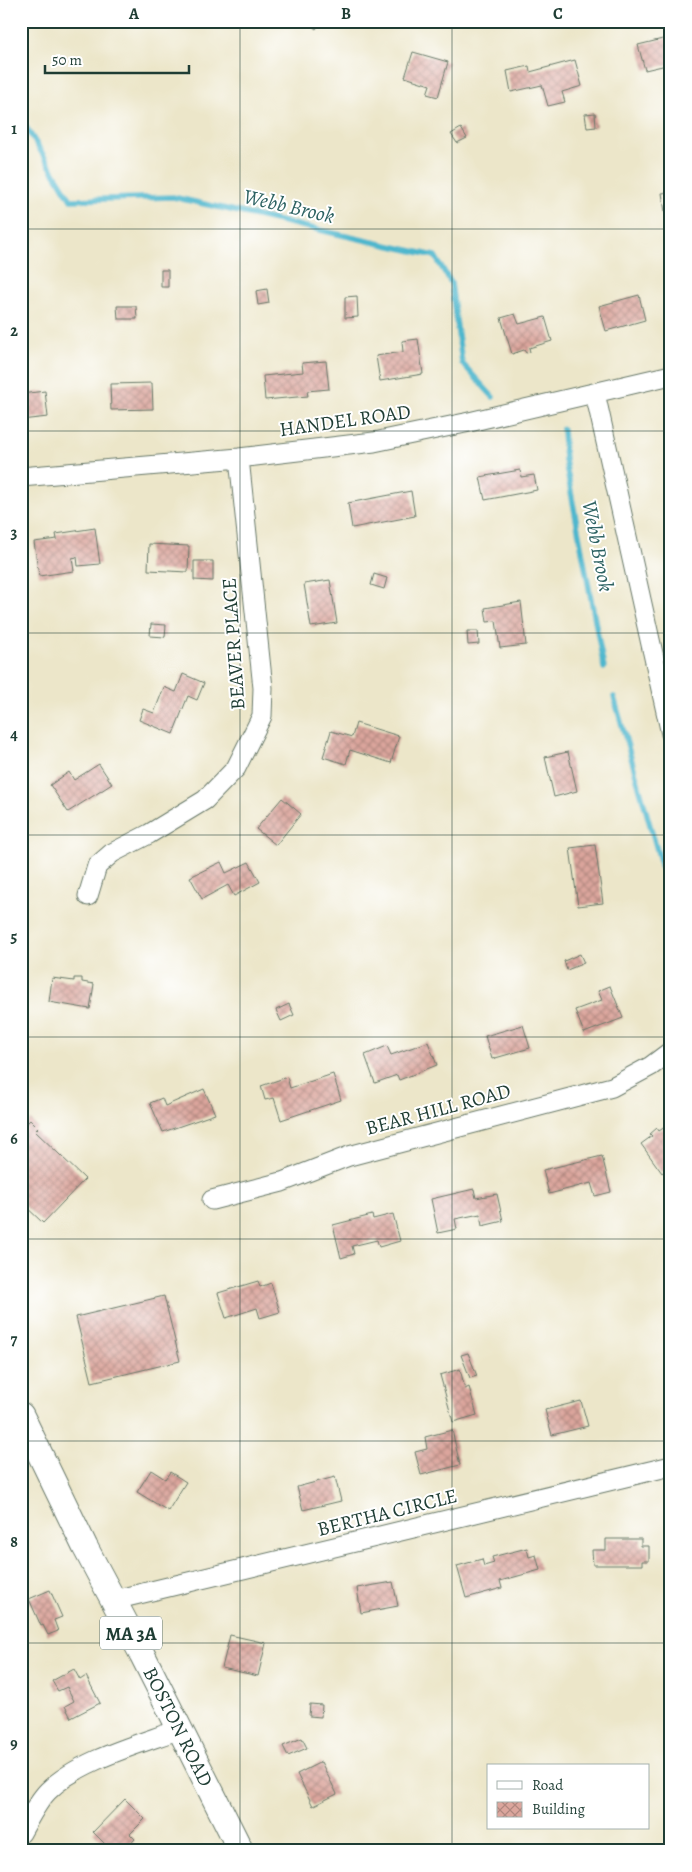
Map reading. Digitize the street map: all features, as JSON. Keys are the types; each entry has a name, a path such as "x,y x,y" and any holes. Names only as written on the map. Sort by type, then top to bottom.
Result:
{"main road":[{"name":"BOSTON ROAD","path":"21,1415 85,1547 114,1600 241,1851"}],"street":[{"name":"HANDEL ROAD","path":"21,477 240,458 374,442 671,375"},
{"path":"595,393 671,734"},
{"name":"BEAVER PLACE","path":"88,896 97,866 112,853 149,834 205,800 236,768 262,716 263,688 240,458"},
{"name":"BEAR HILL ROAD","path":"212,1200 282,1182 349,1156 612,1086 651,1066 671,1051"},
{"name":"BERTHA CIRCLE","path":"114,1600 671,1466"},
{"path":"21,1833 48,1791 70,1774 180,1729"}],"building":[{"path":"305,21 322,21 316,29"},
{"path":"671,37 671,64 645,70 638,45"},
{"path":"413,52 448,62 438,97 427,94 430,85 405,77"},
{"path":"575,60 582,86 562,92 565,102 548,106 542,85 511,92 507,71 529,66 530,72"},
{"path":"595,113 596,127 587,128 585,114"},
{"path":"461,128 467,138 457,143 451,134"},
{"path":"671,192 671,217 666,218 662,193"},
{"path":"161,270 168,270 168,287 161,287"},
{"path":"267,289 269,303 258,305 256,291"},
{"path":"639,295 645,320 606,331 599,306"},
{"path":"357,296 358,317 345,318 345,297"},
{"path":"117,306 136,306 137,319 118,319"},
{"path":"515,314 519,324 545,317 552,341 529,348 530,352 526,353 524,350 512,354 501,318"},
{"path":"418,339 423,374 380,381 376,356 403,352 402,341"},
{"path":"326,361 329,389 307,391 308,396 265,400 263,376 303,372 302,363"},
{"path":"152,383 153,409 111,410 110,384"},
{"path":"45,391 48,417 21,420 21,394"},
{"path":"520,470 521,477 534,475 537,490 485,500 480,477"},
{"path":"411,491 415,516 352,528 348,503"},
{"path":"95,528 100,564 78,566 77,557 72,558 74,571 39,576 34,542 57,539 56,534"},
{"path":"149,544 189,546 188,572 148,570"},
{"path":"194,561 213,561 213,581 194,580"},
{"path":"374,574 387,578 384,589 371,585"},
{"path":"330,580 337,623 311,627 304,584"},
{"path":"521,602 526,645 500,648 496,621 487,622 485,608"},
{"path":"151,624 166,625 165,637 150,636"},
{"path":"467,631 478,631 479,644 468,645"},
{"path":"183,674 204,683 197,700 188,696 173,734 139,720 143,709 154,713 164,687 176,692"},
{"path":"356,723 399,736 391,763 350,750 346,764 323,757 331,731 352,737"},
{"path":"568,752 577,791 554,797 545,757"},
{"path":"99,764 112,784 68,812 50,785 69,772 74,780"},
{"path":"282,798 301,814 276,845 256,829"},
{"path":"595,845 603,903 578,906 570,848"},
{"path":"221,862 226,873 249,862 260,882 234,896 228,885 202,899 190,877"},
{"path":"580,954 584,963 567,970 564,961"},
{"path":"52,978 74,981 74,978 82,978 82,982 94,984 90,1009 49,1002"},
{"path":"610,986 623,1018 584,1033 575,1010 602,1000 598,991"},
{"path":"289,1004 294,1015 281,1021 276,1010"},
{"path":"523,1025 530,1048 492,1059 485,1036"},
{"path":"428,1042 437,1065 399,1080 397,1075 375,1083 365,1055 387,1046 391,1055"},
{"path":"333,1074 341,1100 281,1120 274,1098 265,1100 261,1086 287,1077 290,1088"},
{"path":"204,1089 215,1114 163,1132 150,1103 162,1098 165,1106"},
{"path":"21,1120 26,1124 30,1120 38,1128 35,1131 85,1179 43,1223 21,1202"},
{"path":"671,1123 671,1154 668,1155 671,1166 662,1173 641,1144 652,1136 650,1134 657,1128 659,1131"},
{"path":"602,1156 611,1192 595,1196 591,1183 549,1194 543,1170"},
{"path":"474,1189 476,1198 497,1194 503,1221 482,1226 480,1214 455,1219 457,1229 438,1233 431,1199"},
{"path":"393,1214 400,1241 379,1247 377,1240 352,1246 354,1254 341,1258 333,1225 372,1215 373,1219"},
{"path":"258,1281 260,1287 271,1283 280,1312 260,1318 257,1308 226,1318 218,1293"},
{"path":"164,1296 180,1361 92,1382 76,1317"},
{"path":"468,1353 477,1376 470,1378 461,1355"},
{"path":"460,1369 465,1389 469,1387 477,1415 453,1422 440,1375"},
{"path":"581,1401 588,1426 552,1435 545,1410"},
{"path":"452,1430 460,1465 421,1475 415,1452 427,1449 425,1437"},
{"path":"151,1470 165,1479 170,1472 186,1482 168,1511 137,1492"},
{"path":"335,1477 341,1501 303,1510 297,1487"},
{"path":"606,1539 641,1539 641,1546 649,1546 649,1561 642,1561 642,1565 593,1565 592,1550 606,1550"},
{"path":"527,1548 529,1557 536,1555 540,1570 500,1581 502,1588 466,1598 457,1566 482,1559 484,1566 494,1563 492,1557"},
{"path":"393,1582 398,1606 361,1613 357,1588"},
{"path":"50,1590 62,1617 54,1620 58,1631 48,1635 43,1625 41,1626 29,1599"},
{"path":"230,1635 266,1643 258,1676 222,1668"},
{"path":"74,1669 80,1680 86,1676 100,1703 71,1718 65,1706 74,1701 67,1687 58,1691 52,1681"},
{"path":"310,1704 322,1705 321,1717 309,1716"},
{"path":"302,1738 307,1748 288,1756 283,1746"},
{"path":"321,1762 337,1794 313,1806 297,1774"},
{"path":"125,1799 145,1819 130,1834 135,1839 124,1851 112,1851 93,1832"}],"waterway":[{"name":"Webb Brook","path":"21,119 71,200 173,197 435,256 451,283 462,363 493,397"},
{"name":"Webb Brook","path":"563,429 565,460 604,668"},
{"name":"Webb Brook","path":"614,697 664,875"}]}
